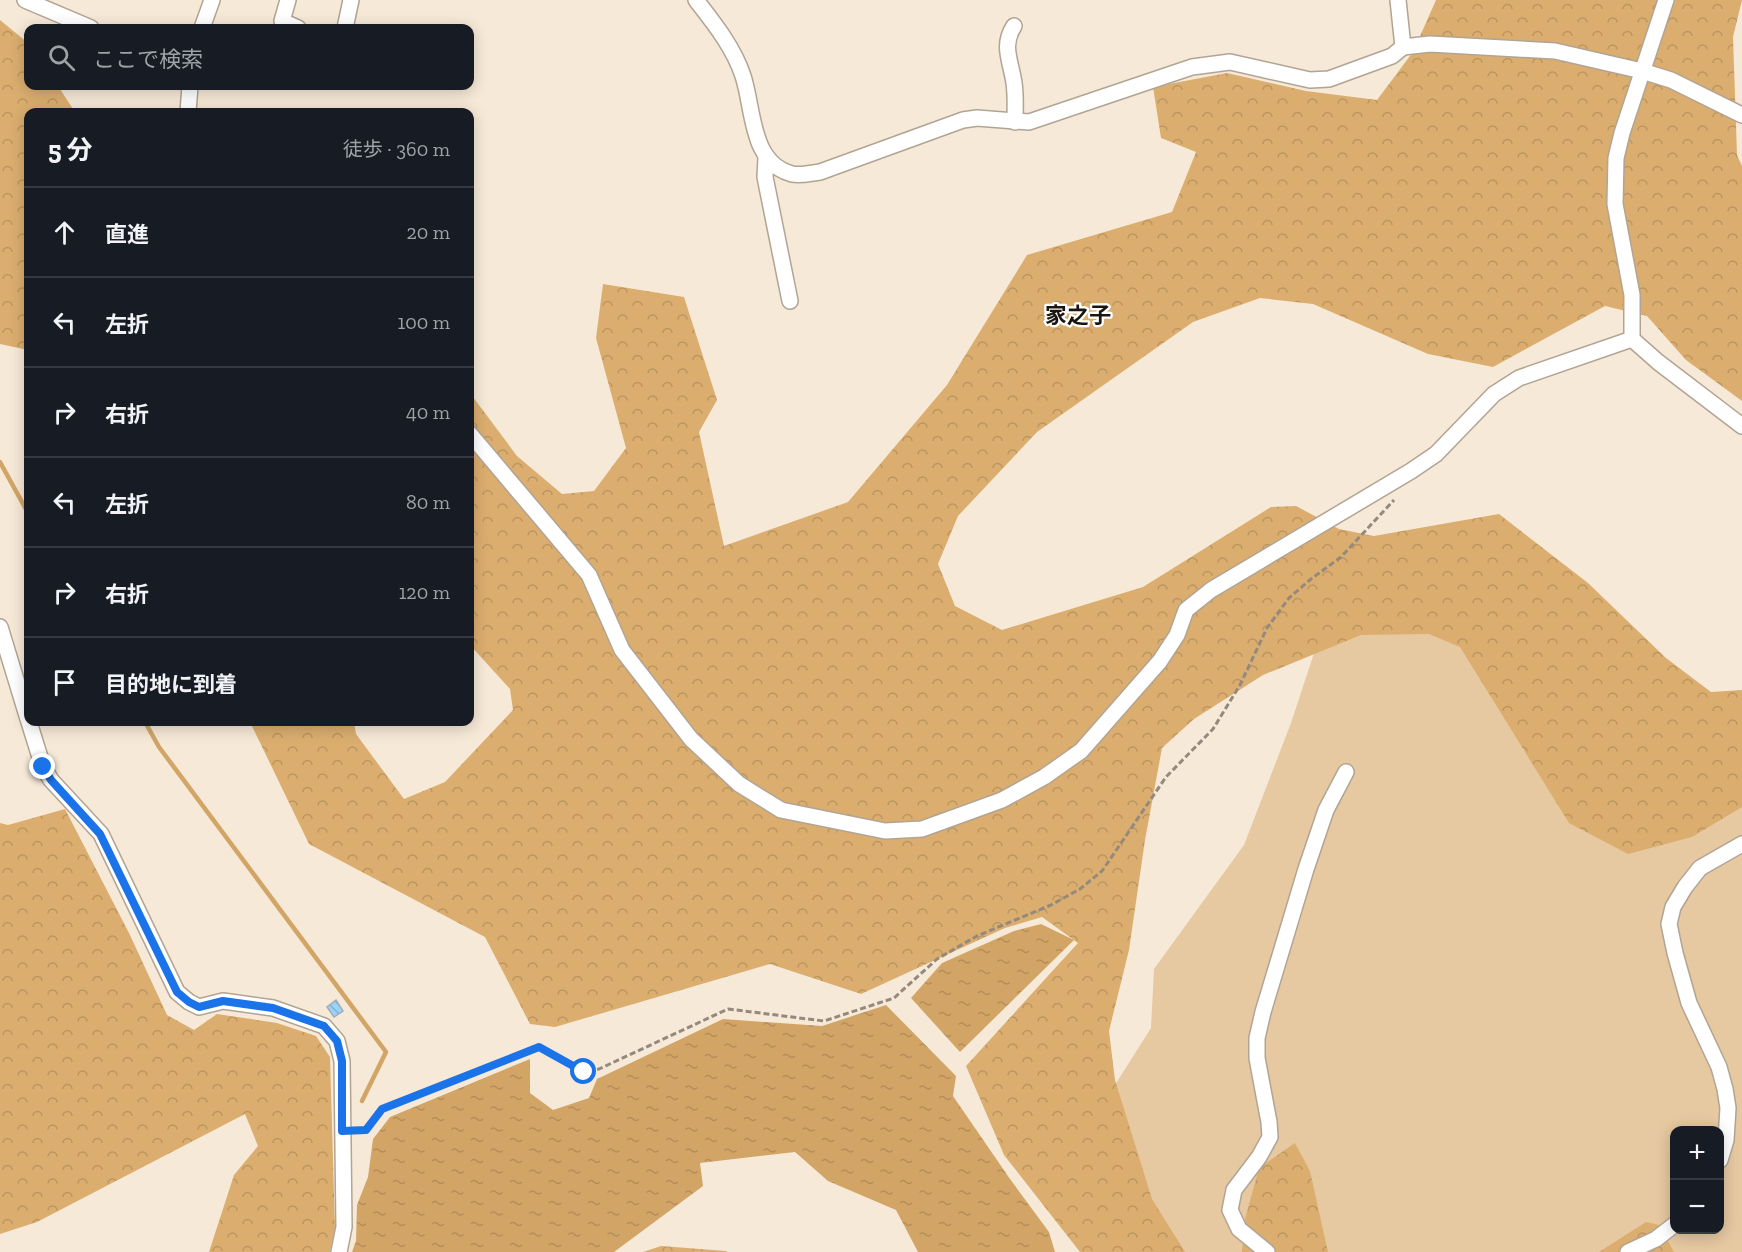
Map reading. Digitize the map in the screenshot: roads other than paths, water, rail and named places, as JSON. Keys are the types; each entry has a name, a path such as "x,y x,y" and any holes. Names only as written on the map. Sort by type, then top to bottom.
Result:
{"street":[{"path":"25,0 82,24"},
{"path":"203,24 212,0"},
{"path":"288,0 282,21 289,24"},
{"path":"346,24 351,0"},
{"path":"696,0 718,29 738,63 758,143 766,158 792,174 820,172 963,120 977,118 1029,122 1192,67 1230,62 1310,80 1329,79 1392,56 1403,47 1430,44 1555,51 1671,80 1742,115"},
{"path":"1398,0 1403,47"},
{"path":"1666,0 1622,133 1616,158 1615,204 1632,295 1632,339 1658,362 1742,426"},
{"path":"1014,26 1007,37 1015,84 1015,122"},
{"path":"188,108 189,90"},
{"path":"766,158 765,177 790,301"},
{"path":"474,439 589,575 622,650 692,739 739,784 781,810 885,831 922,829 1002,800 1044,777 1081,751 1160,661 1177,635 1186,610 1211,590 1436,454 1494,394 1519,378 1632,339"},
{"path":"0,627 24,704"},
{"path":"31,726 43,767 51,780 100,834 177,992 199,1007 223,1001 273,1008 324,1026 337,1041 342,1061 344,1227 339,1252"},
{"path":"1267,1252 1239,1229 1230,1209 1234,1190 1260,1157 1270,1137 1257,1058 1257,1038 1326,810 1346,772"},
{"path":"1724,1146 1728,1108 1725,1089 1719,1067 1689,1003 1669,924 1673,907 1685,886 1700,868 1742,844"},
{"path":"1628,1252 1656,1239 1670,1228"}],"water":[{"path":"1041,924 1074,940 960,1052 911,998 942,963 1014,931"},
{"path":"886,1005 956,1076 953,1096 1049,1232 1055,1252 918,1252 896,1210 828,1181 795,1152 700,1163 703,1186 614,1252 352,1252 356,1241 357,1205 368,1177 373,1139 390,1117 530,1059 530,1093 553,1110 589,1098 597,1079 723,1019 822,1026"}],"waterway":[{"path":"0,462 24,506"},
{"path":"147,726 159,747 386,1052 362,1101"}],"district":[{"name":"家之子","path":"1078,315"}]}
